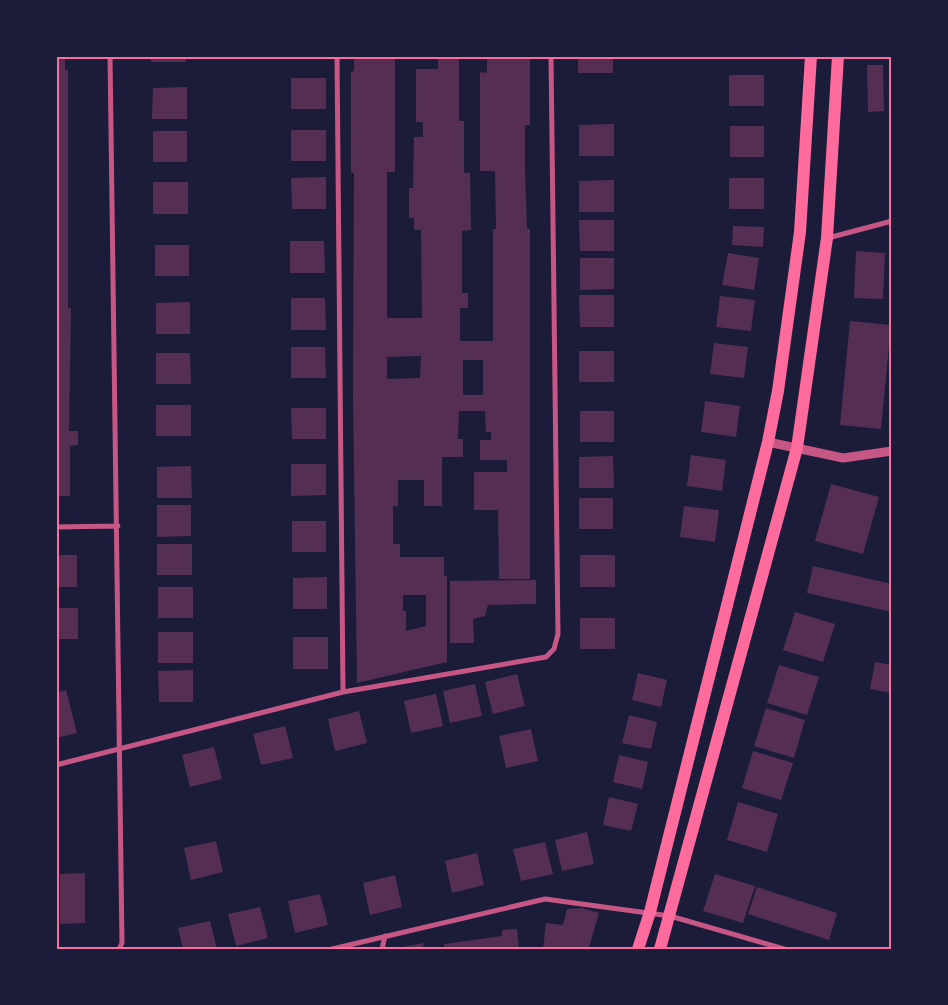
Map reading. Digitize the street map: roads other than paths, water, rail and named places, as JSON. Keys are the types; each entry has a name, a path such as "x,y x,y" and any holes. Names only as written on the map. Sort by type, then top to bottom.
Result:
{"main road":[{"path":"638,949 650,912 768,442 794,286 805,180 811,56"},
{"path":"660,949 797,448 806,397 827,238 838,56"}],"street":[{"path":"110,56 118,526 122,943 119,949"},
{"path":"337,56 343,692"},
{"path":"56,765 343,692 546,657 554,649 558,634 551,56"},
{"path":"827,238 892,221"},
{"path":"768,442 843,458 892,451"},
{"path":"56,527 118,526"},
{"path":"332,949 545,899 670,916 784,949"},
{"path":"382,949 385,936"}]}
